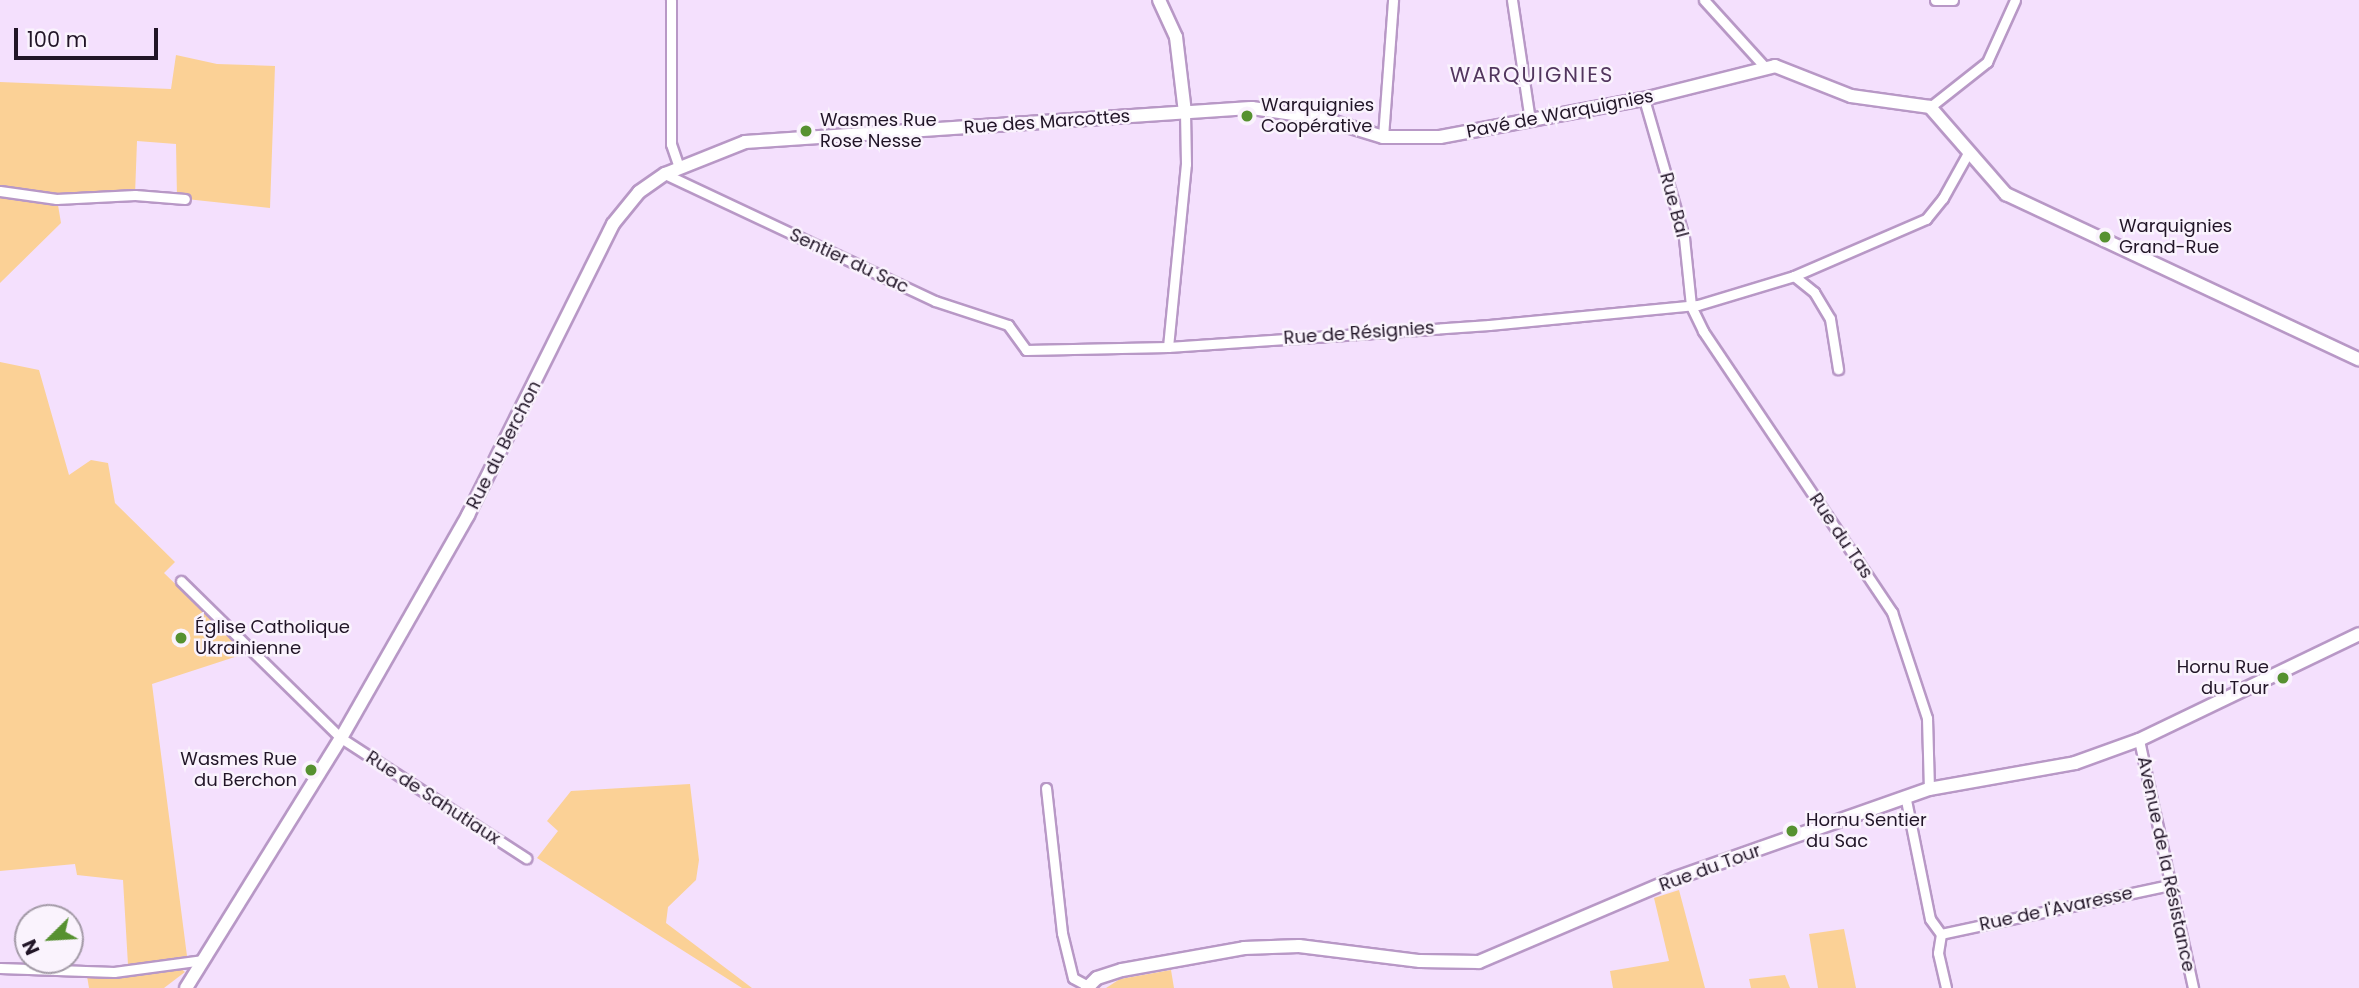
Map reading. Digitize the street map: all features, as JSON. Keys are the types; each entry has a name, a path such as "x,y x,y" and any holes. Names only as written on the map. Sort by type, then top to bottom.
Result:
{"street":[{"path":"671,0 671,144 679,167"},
{"path":"1159,0 1176,37 1185,112 1186,164 1168,347"},
{"path":"1383,136 1393,0"},
{"path":"1512,0 1530,120"},
{"path":"1704,0 1765,66"},
{"path":"1935,0 1953,0"},
{"path":"2015,0 1987,62 1930,107 2006,194 2359,359"},
{"name":"Pavé de Warquignies","path":"1185,112 1275,109 1383,136 1440,137 1644,99 1765,66 1792,70 1851,96 1930,107"},
{"name":"Rue Bal","path":"1644,99 1684,237 1695,306"},
{"name":"Rue des Marcottes","path":"679,167 745,142 1185,112"},
{"path":"1838,369 1830,319 1814,292 1794,276 1926,219 1943,198 1968,153"},
{"name":"Rue du Berchon","path":"186,988 341,738 468,515 613,224 639,192 679,167"},
{"name":"Sentier du Sac","path":"665,174 935,301 1008,325 1026,350"},
{"path":"0,191 56,199 135,195 185,199"},
{"name":"Rue de Résignies","path":"1026,350 1168,347 1695,306 1794,276"},
{"name":"Rue du Tas","path":"1695,306 1703,331 1892,612 1927,718 1929,789"},
{"path":"181,581 341,738"},
{"name":"Rue du Tour","path":"1087,987 1122,970 1244,948 1299,946 1420,961 1479,962 1676,878 1906,800 1929,789 2075,763 2139,740 2359,634"},
{"name":"Rue de Sahutiaux","path":"341,738 526,858"},
{"name":"Avenue de la Résistance","path":"2139,740 2193,988"},
{"path":"1046,788 1062,933 1073,978 1087,987"},
{"path":"1906,800 1930,919 1941,934 1938,953 1946,988"},
{"name":"Rue de l'Avaresse","path":"1941,934 2170,885"},
{"path":"0,968 50,973 114,972 203,960"}],"shaded area":[{"path":"176,55 217,64 275,66 270,208 177,198 176,144 137,141 135,195 57,199 61,223 0,283 0,82 171,89"},
{"path":"0,362 39,370 69,475 91,460 108,463 115,503 175,562 164,573 247,653 152,684 187,956 128,965 123,880 77,875 75,864 0,871"},
{"path":"690,784 699,860 696,880 668,907 666,923 752,988 742,988 537,858 558,831 547,821 571,791"},
{"path":"1679,890 1705,988 1613,988 1610,971 1669,961 1654,898"},
{"path":"1844,929 1856,988 1818,988 1809,934"},
{"path":"179,967 185,972 164,988 89,988 87,976"},
{"path":"1171,970 1174,988 1106,988 1120,979"},
{"path":"1785,975 1790,988 1751,988 1749,979"}],"place":[{"name":"Warquignies Coopérative","path":"1247,116"},
{"name":"Wasmes Rue Rose Nesse","path":"806,131"},
{"name":"Warquignies Grand-Rue","path":"2105,237"},
{"name":"Église Catholique Ukrainienne","path":"181,638"},
{"name":"Hornu Rue du Tour","path":"2283,678"},
{"name":"Wasmes Rue du Berchon","path":"311,770"},
{"name":"Hornu Sentier du Sac","path":"1792,831"}],"district":[{"name":"WARQUIGNIES","path":"1532,75"}]}
